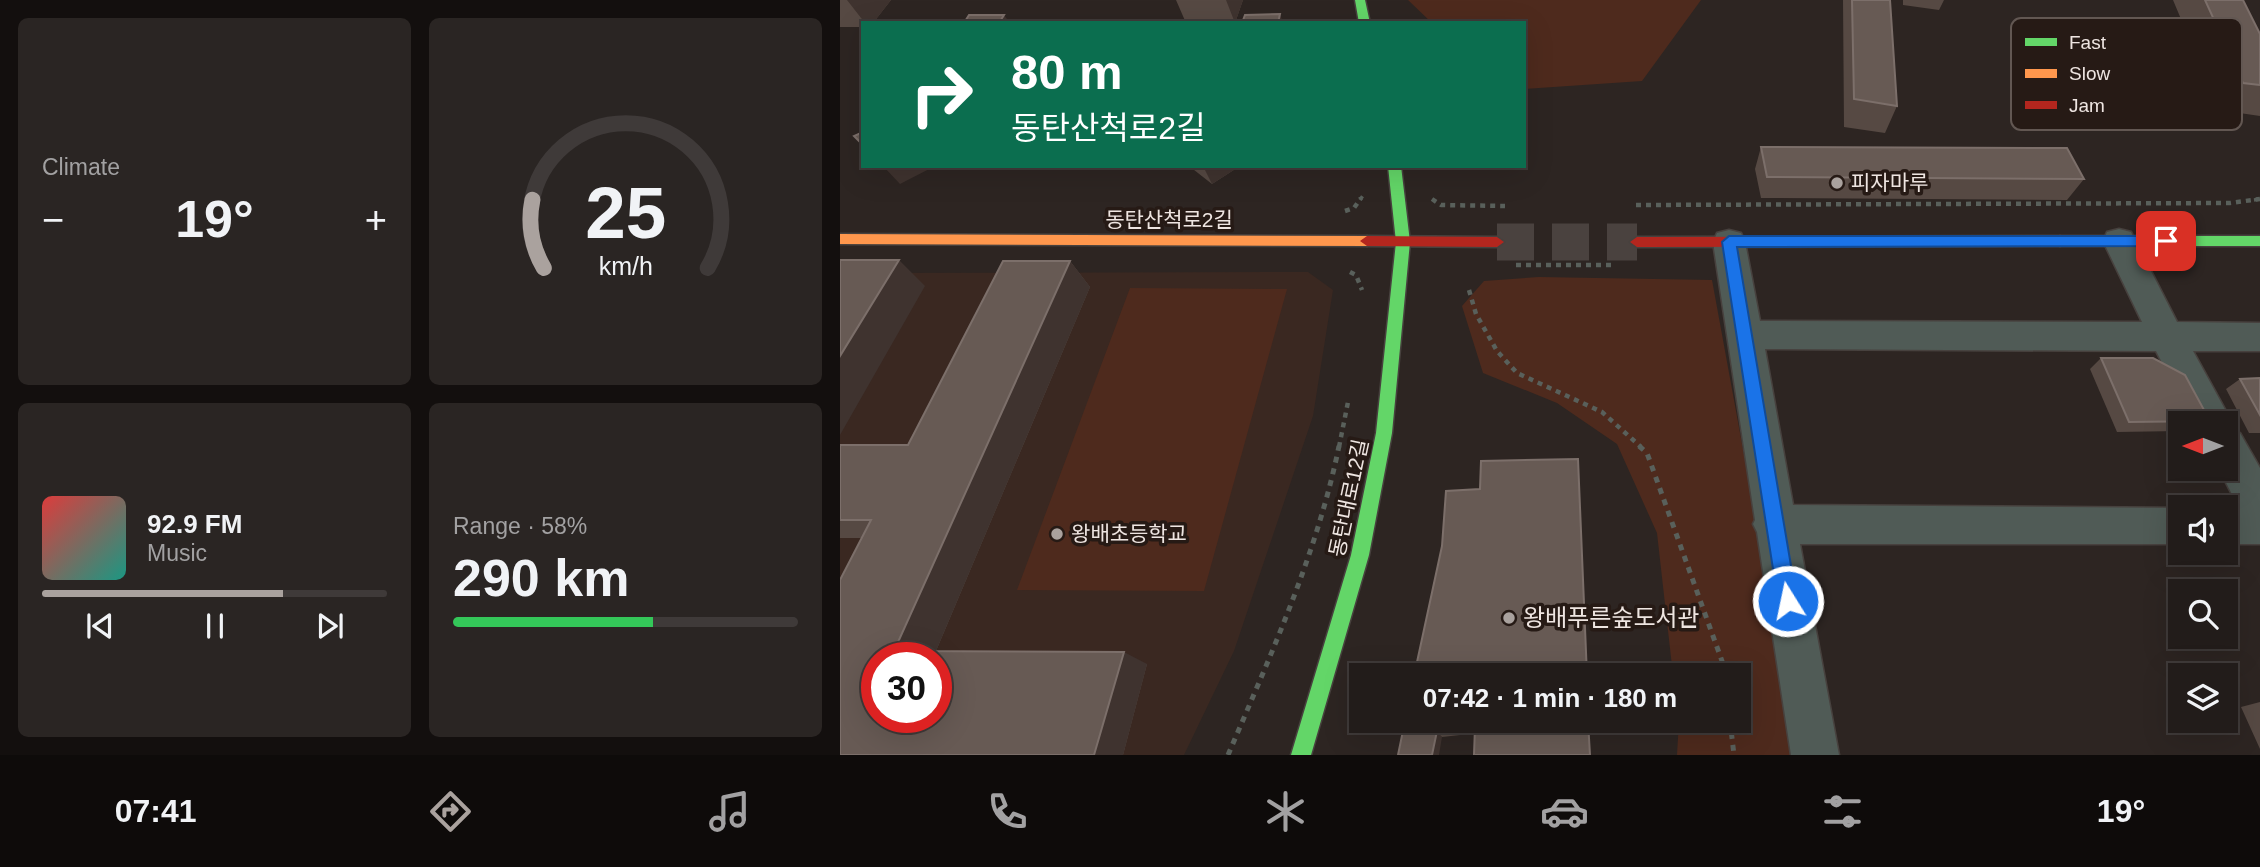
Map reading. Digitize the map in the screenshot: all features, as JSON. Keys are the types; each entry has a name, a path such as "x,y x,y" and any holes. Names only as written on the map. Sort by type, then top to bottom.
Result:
{"street":[{"path":"1360,0 1365,21"},
{"name":"동탄대로12길","path":"1301,755 1310,734 1360,555 1384,433 1403,242 1394,168"},
{"name":"동탄산척로2길","path":"840,239 1497,242"},
{"path":"2119,241 2207,411"},
{"path":"1637,242 2260,241"},
{"path":"1729,242 1774,524 1815,755"},
{"path":"1743,335 2260,337"},
{"path":"2238,467 2260,507"},
{"path":"1774,524 2168,525"},
{"path":"2238,525 2260,525"}],"path":[{"path":"1428,194 1441,205 1505,206"},
{"path":"1636,205 2230,203 2260,199"},
{"path":"1515,265 1624,265"},
{"path":"1347,271 1356,275 1362,289 1363,302"},
{"path":"1469,290 1476,314 1497,351 1517,373 1602,412 1647,453 1722,663"},
{"path":"1228,755 1290,611 1331,486 1349,400"},
{"path":"1731,733 1734,755"}],"shaded area":[{"path":"1408,0 1701,0 1642,81 1526,89 1526,21 1430,21"},
{"name":"왕배초등학교","path":"1308,272 1333,290 1313,416 1234,651 1184,755 840,755 840,279 844,273"},
{"path":"1539,277 1712,280 1799,755 1677,755 1678,733 1751,733 1751,663 1672,663 1657,533 1617,444 1557,403 1483,373 1462,306 1484,281"},
{"path":"1130,288 1287,289 1204,591 1017,590"}],"building":[{"path":"1852,0 1890,0 1897,106 1854,99"},
{"path":"2205,0 2243,0 2260,34 2260,85 2242,81 2242,18 2213,18"},
{"path":"1280,14 1278,21 1243,21 1245,15"},
{"path":"969,15 1004,15 1000,21 965,21"},
{"path":"861,133 861,143 854,136"},
{"path":"1761,147 2067,148 2084,179 1767,177"},
{"path":"840,260 899,260 840,356"},
{"path":"1003,261 1070,261 898,642 861,642 861,733 952,733 952,651 1124,652 1094,755 840,755 840,580 871,520 840,520 840,445 908,445"},
{"path":"2101,358 2153,358 2185,375 2205,411 2168,411 2168,422 2129,422"},
{"path":"2260,378 2260,415 2240,379"},
{"name":"왕배푸른숲도서관","path":"1578,459 1586,663 1417,663 1442,546 1446,491 1480,489 1481,461"},
{"path":"1403,733 1437,733 1432,755 1398,755"},
{"path":"1475,733 1589,733 1590,755 1474,755"}],"tunnel":[{"path":"1497,242 1637,242"}],"traffic: fast":[{"path":"1360,0 1365,21"},
{"path":"1301,755 1360,555 1384,433 1403,242 1394,168"},
{"path":"2060,241 2260,241"}],"traffic: slow":[{"path":"840,239 1367,241"}],"traffic: jam":[{"path":"1367,241 1497,242"},
{"path":"1637,242 2060,241"}],"place":[{"name":"피자마루","path":"1837,183"},
{"name":"왕배초등학교","path":"1057,534"},
{"name":"왕배푸른숲도서관","path":"1509,618"}],"route":[{"path":"1788,601 1729,242 2166,241"}]}
